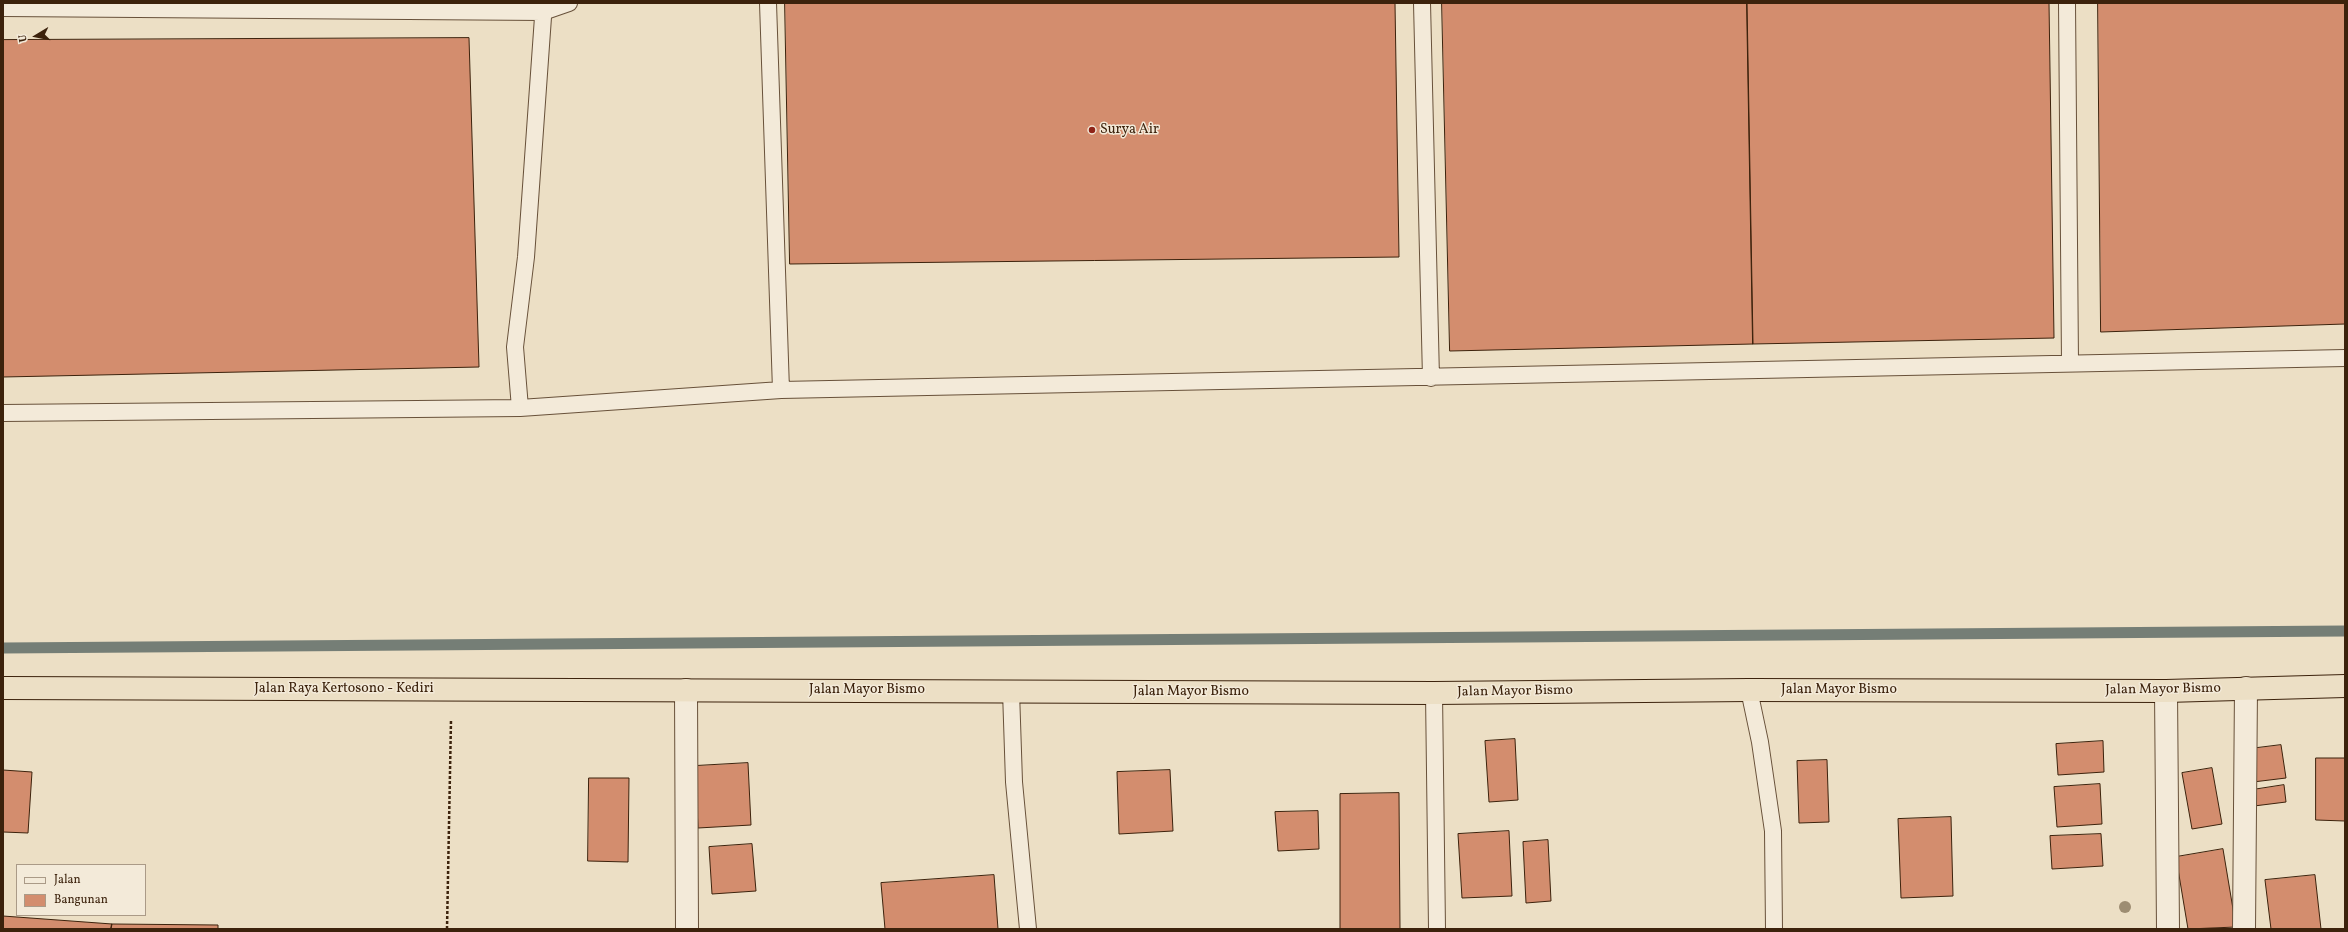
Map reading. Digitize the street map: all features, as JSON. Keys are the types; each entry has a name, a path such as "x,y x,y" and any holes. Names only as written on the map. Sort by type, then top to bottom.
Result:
{"highway":[{"name":"Jalan Mayor Bismo","path":"686,690 1434,693 1749,690 2166,690 2345,686"},
{"name":"Jalan Raya Kertosono - Kediri","path":"3,688 686,690"}],"street":[{"path":"2244,929 2246,688"},
{"path":"686,690 687,929"},
{"path":"2166,690 2168,929"}],"lane":[{"path":"3,8 543,7 569,3"},
{"path":"768,3 780,390"},
{"path":"1422,3 1431,378"},
{"path":"2067,3 2070,363"},
{"path":"520,408 515,347 526,257 543,7"},
{"path":"3,413 520,408 780,390 1431,378 2345,358"},
{"path":"1749,690 1760,742 1773,831 1774,929"},
{"path":"1011,691 1014,782 1028,929"},
{"path":"1434,693 1437,929"}],"path":[{"path":"448,929 452,689"}],"building":[{"name":"Surya Air","path":"785,3 1395,3 1399,257 790,264"},
{"path":"1442,3 1747,3 1753,344 1450,351"},
{"path":"1747,3 2049,3 2054,338 1753,344"},
{"path":"2098,3 2345,3 2345,324 2101,332"},
{"path":"469,38 479,367 3,377 3,40"},
{"path":"1515,739 1518,800 1489,802 1485,741"},
{"path":"2103,741 2104,772 2058,775 2056,744"},
{"path":"2281,745 2286,778 2253,782 2249,749"},
{"path":"2316,758 2345,758 2345,821 2316,820"},
{"path":"1827,760 1829,822 1799,823 1797,761"},
{"path":"748,763 751,825 698,828 695,766"},
{"path":"2212,768 2222,824 2192,829 2182,773"},
{"path":"3,770 32,772 28,833 3,832"},
{"path":"1170,770 1173,831 1119,834 1117,772"},
{"path":"589,778 629,778 628,862 588,861"},
{"path":"2100,784 2102,824 2057,827 2054,787"},
{"path":"2284,785 2286,802 2254,806 2252,790"},
{"path":"1399,793 1400,929 1340,929 1340,794"},
{"path":"1318,811 1319,849 1278,851 1275,812"},
{"path":"1951,817 1953,896 1901,898 1898,819"},
{"path":"1509,831 1512,896 1462,898 1458,834"},
{"path":"2101,834 2103,866 2052,869 2050,836"},
{"path":"1548,840 1551,901 1526,903 1523,842"},
{"path":"752,844 756,891 712,894 709,847"},
{"path":"2223,849 2236,927 2188,929 2176,857"},
{"path":"994,875 998,929 885,929 881,883"},
{"path":"2315,875 2321,929 2271,929 2265,880"},
{"path":"3,916 112,924 111,929 3,929"},
{"path":"112,924 218,925 218,929 111,929"}],"waterway":[{"path":"3,648 2345,631"}],"place":[{"name":"Surya Air","path":"1092,130"}]}
